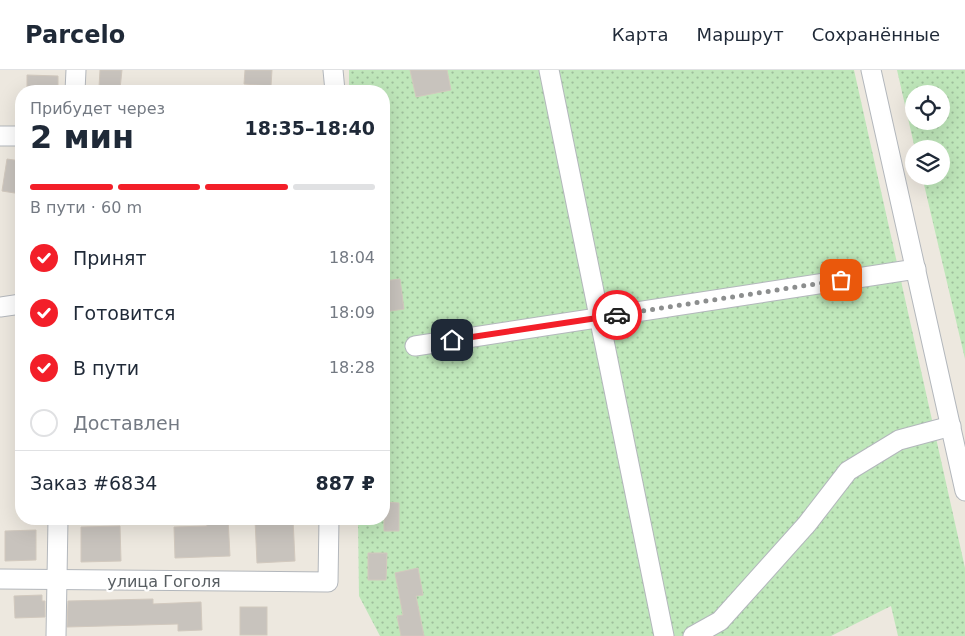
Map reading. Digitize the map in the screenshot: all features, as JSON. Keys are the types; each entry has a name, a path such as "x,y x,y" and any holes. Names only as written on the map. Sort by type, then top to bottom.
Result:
{"street":[{"path":"75,85 76,70"},
{"path":"333,70 334,85"},
{"path":"548,70 664,636"},
{"path":"872,70 965,491"},
{"path":"0,136 15,136"},
{"path":"415,346 916,269"},
{"path":"0,307 15,305"},
{"path":"693,636 720,621 807,524 848,471 899,440 951,426"},
{"path":"56,636 58,525"},
{"name":"улица Гоголя","path":"0,579 328,582 329,525"}],"green space":[{"path":"349,70 854,70 965,568 965,636 898,636 891,606 831,636 380,636 359,596 358,525 390,525 390,85 349,85"},
{"path":"897,70 965,70 965,359 924,185 950,185 950,140 913,140 911,130 950,130 950,85 905,85 905,105"}],"building":[{"path":"100,70 122,70 120,85 99,85"},
{"path":"245,70 272,70 271,85 244,84"},
{"path":"410,70 447,70 451,90 416,97"},
{"path":"27,75 58,76 58,85 27,85"},
{"path":"7,159 15,160 15,193 2,191"},
{"path":"400,279 404,309 390,311 390,280"},
{"path":"390,502 399,503 399,531 384,531 384,525 390,525"},
{"path":"228,525 230,556 175,558 174,527"},
{"path":"255,525 293,525 295,561 257,563"},
{"path":"120,526 121,561 81,562 81,527"},
{"path":"36,530 36,560 5,561 5,531"},
{"path":"368,553 387,553 386,580 368,580"},
{"path":"418,568 423,595 416,596 424,636 401,636 397,616 403,615 395,573"},
{"path":"42,595 42,601 45,601 45,617 15,618 14,596"},
{"path":"153,599 153,604 201,602 202,630 178,631 178,624 67,627 68,601"},
{"path":"240,607 267,607 267,635 240,635"}],"way so far":[{"path":"617,315 841,280"}],"route":[{"path":"452,340 617,315"}]}
